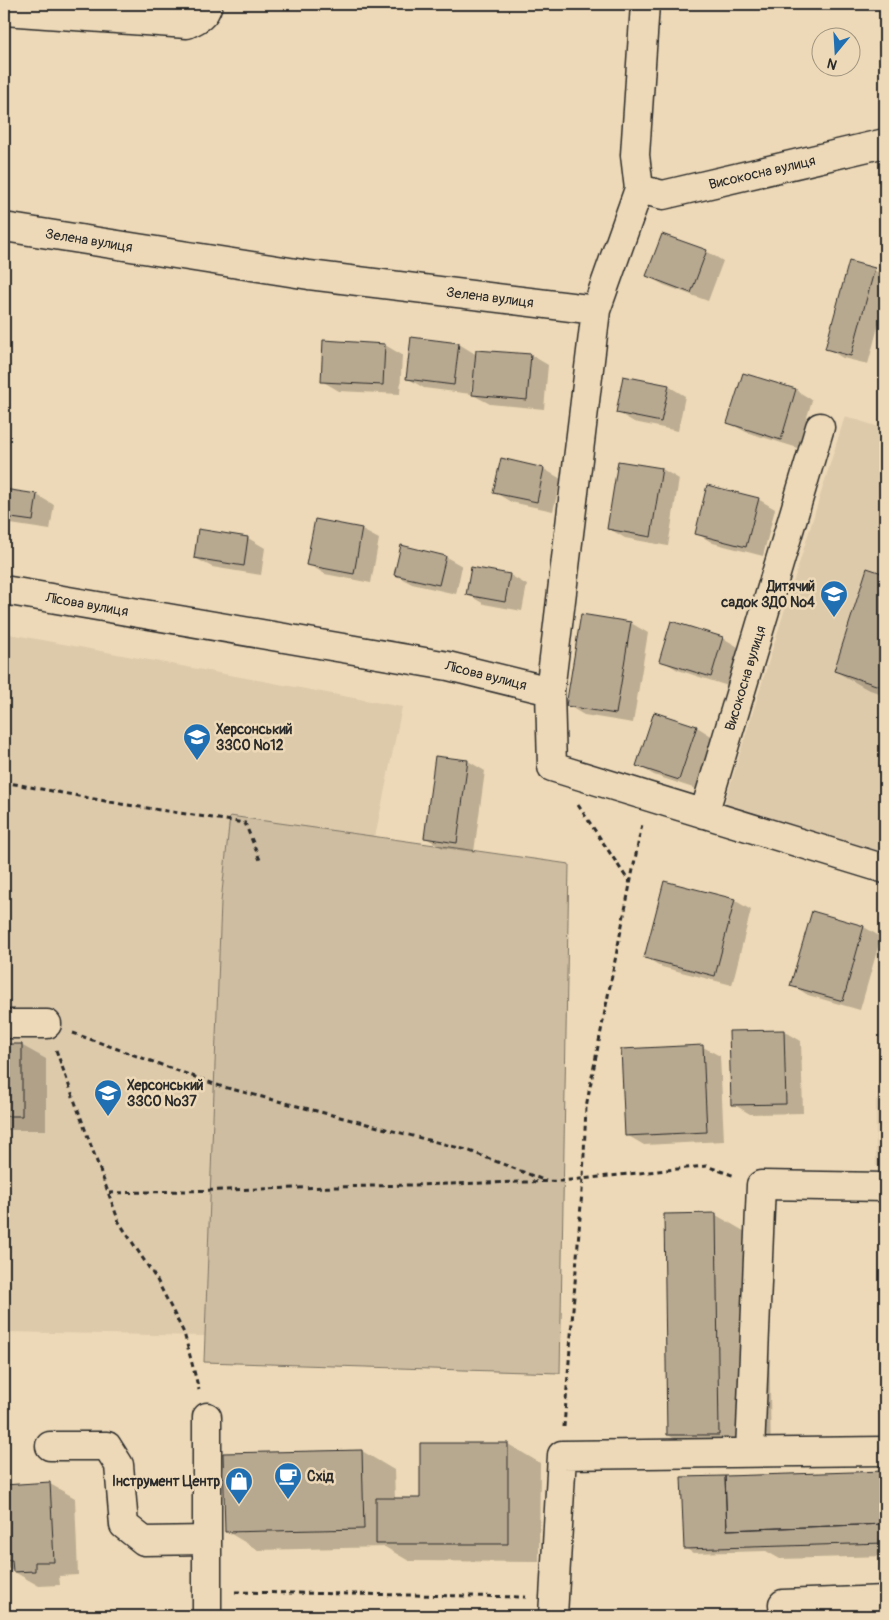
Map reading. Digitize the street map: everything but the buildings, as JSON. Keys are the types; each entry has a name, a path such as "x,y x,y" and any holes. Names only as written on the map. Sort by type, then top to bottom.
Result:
{"street":[{"path":"4,10 187,24 200,18 207,10 208,4"},
{"path":"645,4 635,155 639,189 596,310 550,691 552,767 885,869"},
{"name":"Високосна вулиця","path":"639,189 663,194 885,143"},
{"name":"Зелена вулиця","path":"4,227 309,275 596,310"},
{"name":"Високосна вулиця","path":"704,814 820,427"},
{"name":"Лісова вулиця","path":"4,590 448,666 550,691"},
{"path":"4,1024 47,1024"},
{"path":"750,1452 761,1185 885,1187"},
{"path":"206,1417 207,1604"},
{"path":"50,1446 107,1446 119,1465 124,1525 144,1541 207,1540"},
{"path":"553,1607 562,1454 885,1451"},
{"path":"784,1616 783,1604 885,1600"}],"path":[{"path":"552,767 630,883"},
{"path":"4,782 121,804 245,823 260,860"},
{"path":"562,1454 583,1178 586,1107 647,796"},
{"path":"47,1024 220,1086 466,1150 548,1181"},
{"path":"47,1024 119,1222 157,1280 184,1333 206,1417"},
{"path":"109,1193 548,1181 706,1166 761,1185"},
{"path":"207,1604 553,1607"}],"shaded area":[{"name":"Дитячий садок ЗДО №4","path":"845,416 885,429 885,857 723,808"},
{"path":"4,633 402,707 375,837 230,816 221,902 205,1336 4,1332"},
{"path":"230,816 569,864 560,1373 204,1362 221,902"},
{"path":"885,1098 885,1166 876,1166 876,1100"}],"place":[{"name":"Дитячий садок ЗДО №4","path":"834,618"},
{"name":"Херсонський ЗЗСО №12","path":"197,761"},
{"name":"Херсонський ЗЗСО №37","path":"108,1117"},
{"name":"Схід","path":"288,1500"},
{"name":"Інструмент Центр","path":"239,1505"}]}
